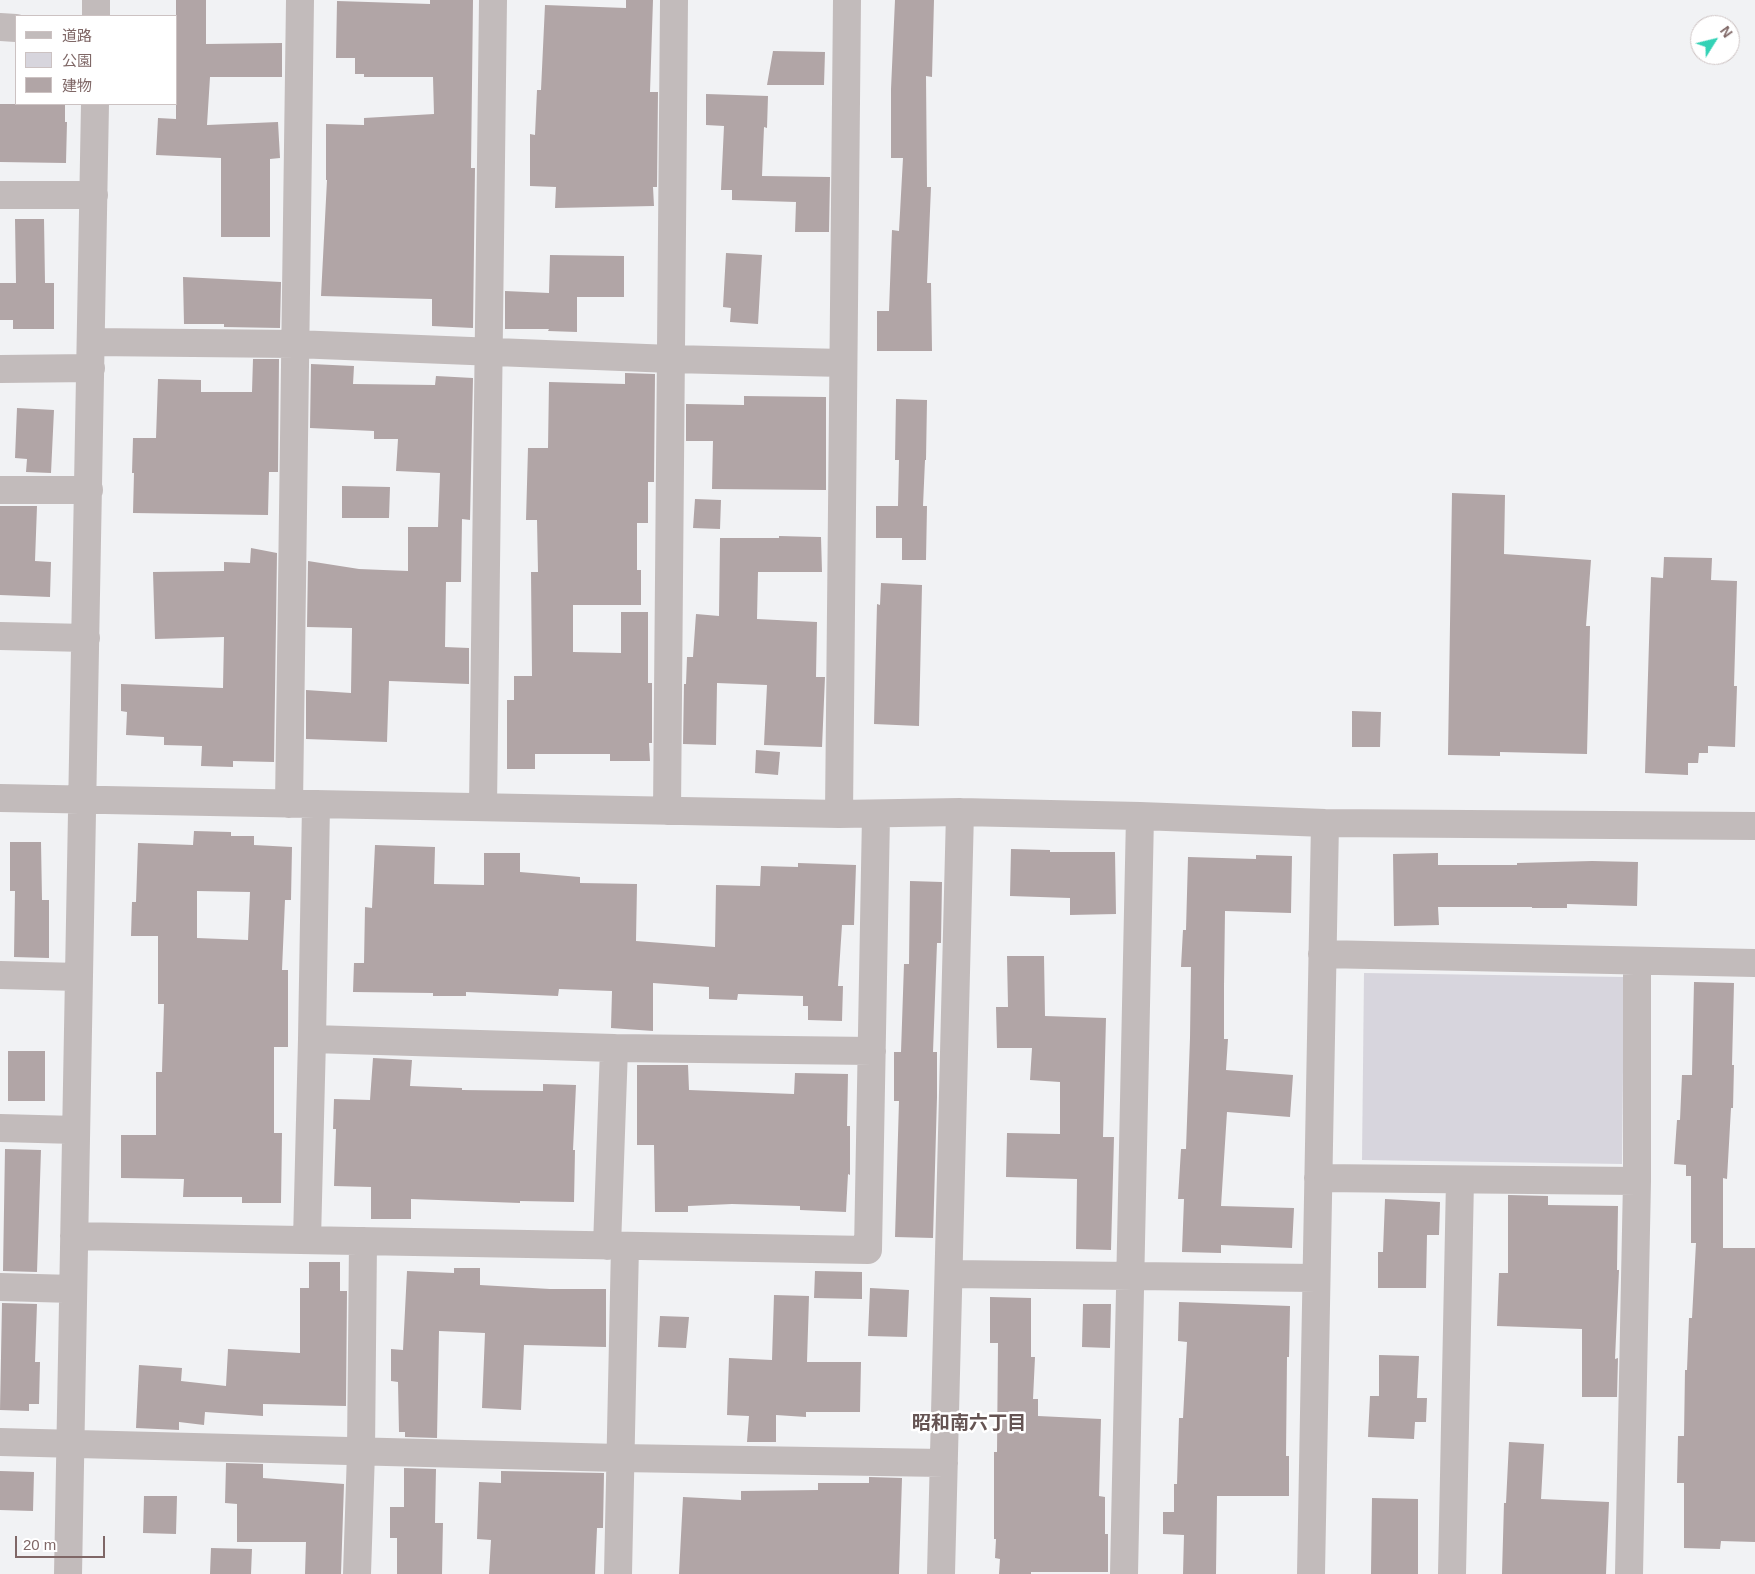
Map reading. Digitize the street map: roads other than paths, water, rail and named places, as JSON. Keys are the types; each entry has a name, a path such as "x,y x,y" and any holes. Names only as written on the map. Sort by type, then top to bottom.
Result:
{"street":[{"path":"96,0 96,15"},
{"path":"289,804 300,0"},
{"path":"483,807 493,0"},
{"path":"666,811 674,0"},
{"path":"839,814 846,0"},
{"path":"0,28 15,28"},
{"path":"68,1574 95,105"},
{"path":"0,195 94,195"},
{"path":"91,342 295,344 489,353 843,364"},
{"path":"0,369 91,368"},
{"path":"0,490 88,490"},
{"path":"0,636 86,638"},
{"path":"0,798 876,815 960,812 1325,823 1755,826"},
{"path":"307,1240 316,804"},
{"path":"941,1574 950,1274 960,812"},
{"path":"74,1236 868,1250 876,815"},
{"path":"1124,1574 1140,816"},
{"path":"1310,1574 1325,823"},
{"path":"1322,954 1755,963"},
{"path":"1629,1574 1637,1181 1637,961"},
{"path":"0,975 80,977"},
{"path":"312,1038 614,1048 872,1052"},
{"path":"614,1048 619,1458 618,1574"},
{"path":"0,1128 76,1130"},
{"path":"1318,1178 1637,1181"},
{"path":"1452,1574 1460,1180"},
{"path":"357,1574 361,1452 363,1241"},
{"path":"950,1274 1316,1278"},
{"path":"0,1287 73,1289"},
{"path":"0,1442 619,1458 944,1462"}],"district":[{"name":"昭和南六丁目","path":"969,1424"}]}
